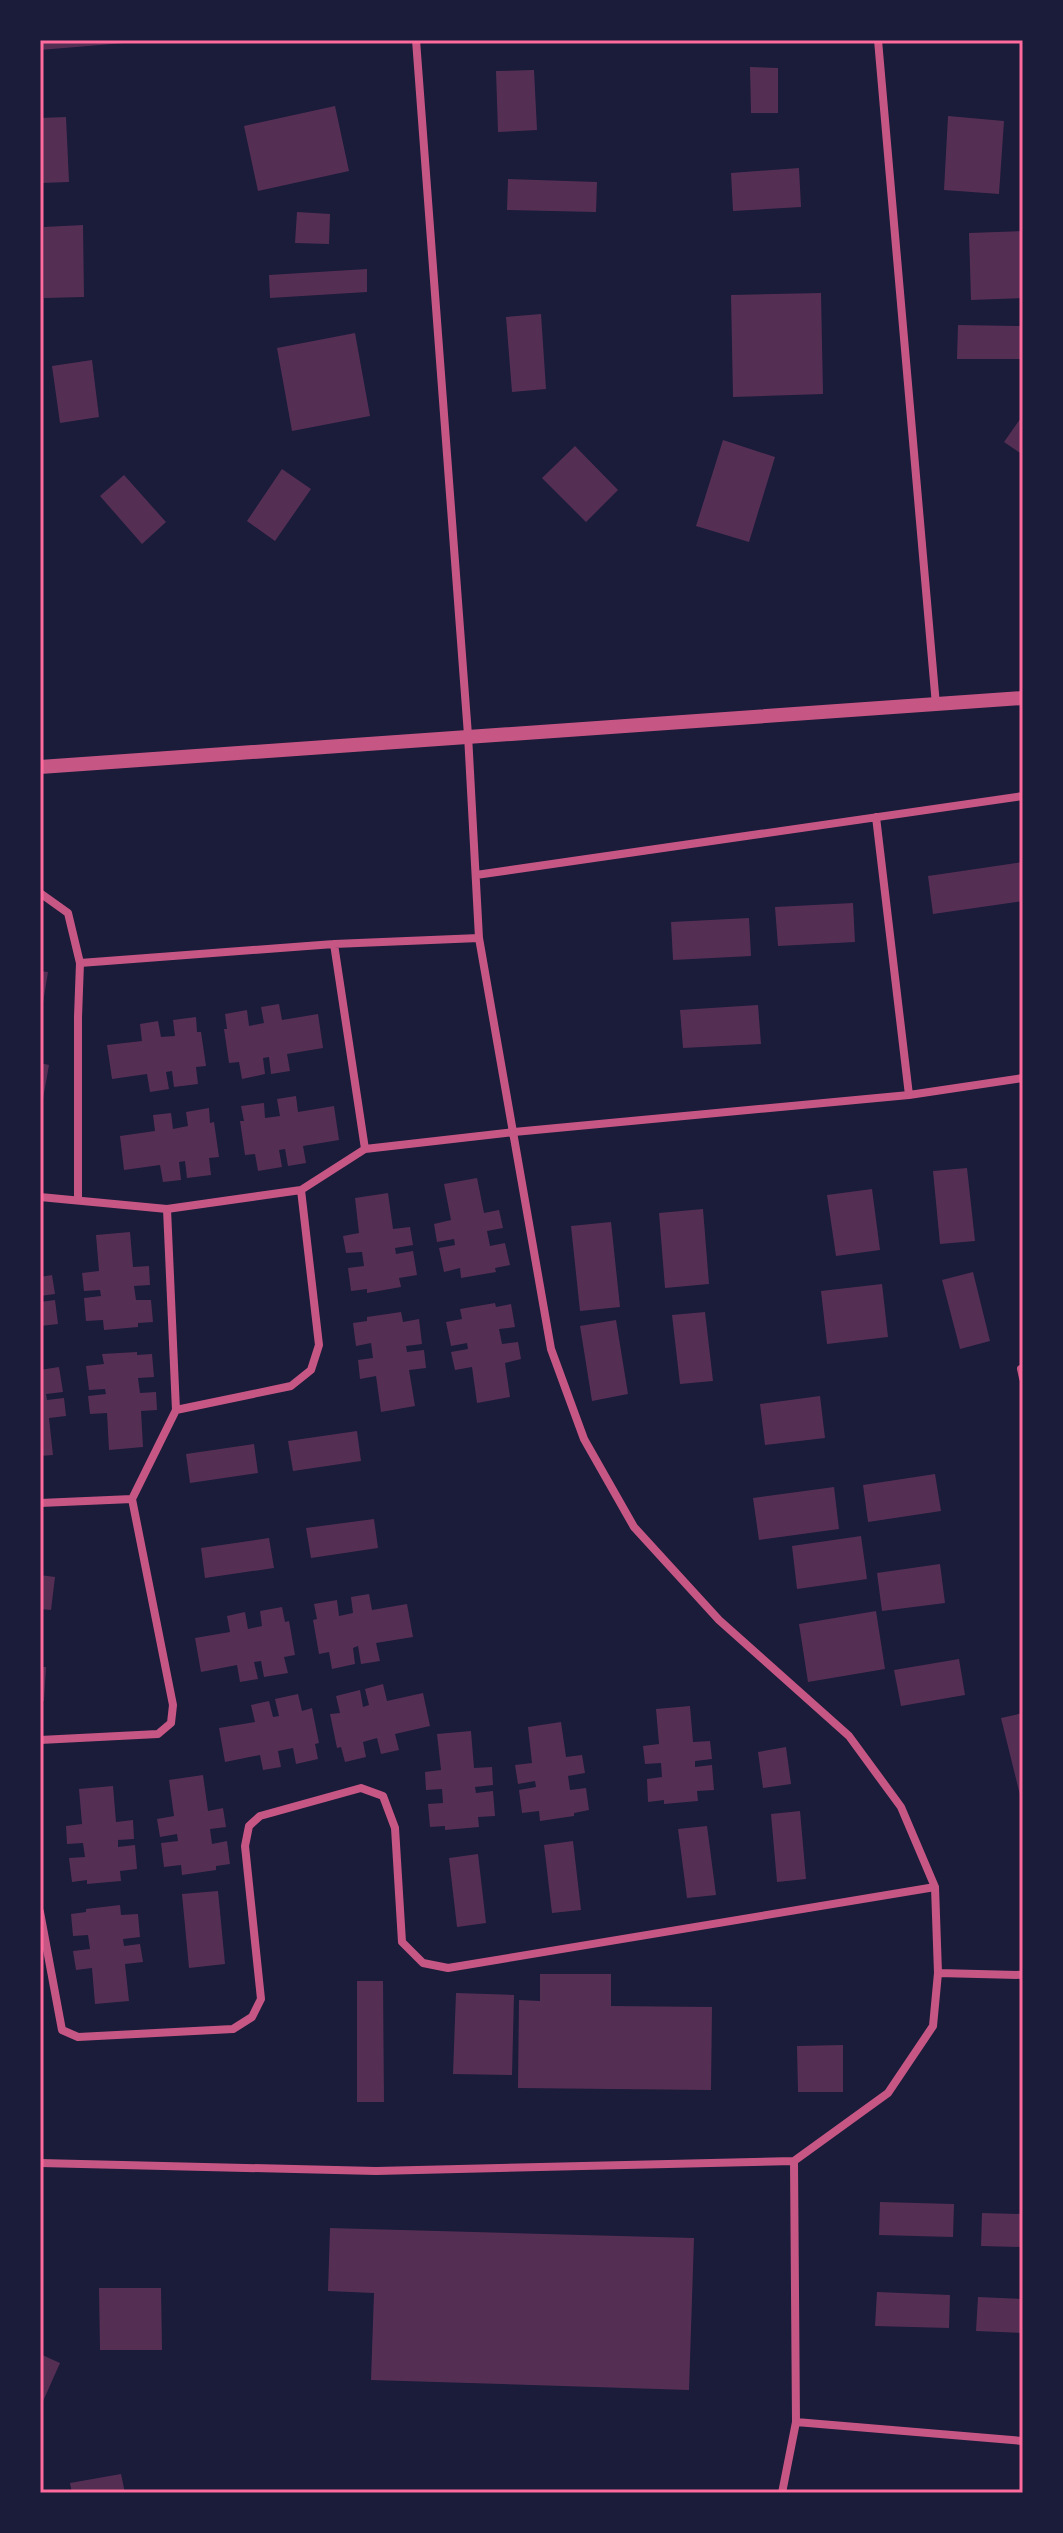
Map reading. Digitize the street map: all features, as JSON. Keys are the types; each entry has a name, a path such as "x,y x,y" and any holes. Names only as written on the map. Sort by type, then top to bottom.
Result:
{"street":[{"path":"40,2163 376,2171 794,2161 888,2093 933,2026 938,1973 935,1887 901,1807 849,1736 719,1620 634,1527 584,1439 551,1349 479,938 468,735 416,40"},
{"path":"878,40 936,705"},
{"path":"40,767 1023,698"},
{"path":"476,875 1023,796"},
{"path":"876,817 909,1095"},
{"path":"40,893 68,913 80,963 78,1200"},
{"path":"80,963 334,944 479,938"},
{"path":"334,944 365,1149"},
{"path":"40,1197 167,1209 301,1190 365,1149 909,1095 1023,1078"},
{"path":"176,1410 291,1386 311,1370 319,1345 301,1190"},
{"path":"40,1740 158,1734 171,1723 173,1705 132,1499 176,1410 167,1209"},
{"path":"40,1503 132,1499"},
{"path":"40,1912 62,2030 78,2037 233,2029 252,2017 261,1999 245,1846 249,1826 260,1816 361,1788 383,1796 395,1828 402,1942 423,1963 448,1968 935,1887"},
{"path":"938,1973 1023,1975"},
{"path":"782,2493 796,2422 794,2161"},
{"path":"796,2422 1023,2441"}],"building":[{"path":"40,40 123,40 124,43 40,50"},
{"path":"750,67 778,68 778,113 751,113"},
{"path":"534,70 537,130 498,132 496,71"},
{"path":"335,106 349,171 258,191 244,126"},
{"path":"948,116 1004,121 999,194 944,190"},
{"path":"66,117 69,182 40,183 40,118"},
{"path":"799,168 801,207 733,211 731,173"},
{"path":"508,179 597,182 596,212 507,210"},
{"path":"297,212 330,214 329,244 295,243"},
{"path":"83,225 84,297 44,298 44,227"},
{"path":"1023,231 1023,298 971,300 969,233"},
{"path":"367,269 367,292 270,298 269,275"},
{"path":"821,293 823,394 733,397 731,295"},
{"path":"541,314 546,389 512,392 506,317"},
{"path":"958,325 1023,326 1023,359 957,359"},
{"path":"355,333 370,416 292,431 277,348"},
{"path":"92,360 99,417 60,423 52,366"},
{"path":"1023,415 1023,455 1004,442"},
{"path":"723,440 775,457 749,542 696,526"},
{"path":"575,446 618,490 586,522 542,478"},
{"path":"282,469 311,489 275,541 247,521"},
{"path":"124,475 166,522 142,544 100,496"},
{"path":"1023,862 1023,901 933,914 928,876"},
{"path":"853,903 855,942 778,946 775,907"},
{"path":"749,918 751,956 673,960 671,922"},
{"path":"40,971 48,972 42,1009 40,1009"},
{"path":"279,1004 282,1020 318,1014 323,1048 287,1054 290,1071 271,1074 269,1057 263,1058 265,1074 242,1079 239,1062 229,1063 225,1014 247,1010 249,1026 264,1023 261,1007"},
{"path":"758,1005 761,1044 683,1048 680,1010"},
{"path":"196,1017 206,1066 196,1067 198,1084 174,1087 172,1071 166,1072 169,1089 150,1092 147,1074 112,1079 107,1045 142,1041 140,1024 158,1021 161,1037 175,1036 173,1020"},
{"path":"40,1063 49,1065 43,1099 40,1098"},
{"path":"296,1096 298,1112 334,1106 339,1140 303,1146 306,1163 288,1166 285,1149 279,1150 282,1167 258,1171 255,1154 245,1155 241,1106 264,1103 265,1118 280,1116 277,1099"},
{"path":"209,1108 219,1157 209,1158 211,1175 187,1178 185,1161 179,1162 181,1180 163,1182 160,1165 124,1170 120,1136 155,1131 153,1115 171,1113 173,1129 188,1126 186,1112"},
{"path":"967,1168 975,1241 940,1244 933,1171"},
{"path":"477,1178 484,1213 499,1210 503,1228 487,1231 490,1246 505,1243 510,1265 495,1268 496,1272 461,1278 460,1268 444,1272 439,1248 455,1245 454,1239 437,1242 434,1224 451,1220 444,1184"},
{"path":"872,1189 880,1250 836,1256 827,1195"},
{"path":"388,1193 393,1229 410,1227 413,1245 395,1248 396,1254 413,1251 417,1275 399,1278 401,1287 367,1293 367,1289 351,1291 348,1268 364,1266 362,1252 346,1253 343,1236 359,1233 355,1198"},
{"path":"703,1209 709,1284 665,1288 659,1213"},
{"path":"611,1222 620,1307 580,1311 571,1226"},
{"path":"130,1232 133,1267 149,1266 150,1285 134,1286 136,1300 151,1300 153,1322 138,1323 138,1327 104,1330 103,1320 86,1321 84,1298 101,1296 100,1290 84,1291 82,1273 99,1271 96,1235"},
{"path":"973,1272 990,1341 960,1349 942,1280"},
{"path":"52,1275 55,1294 40,1296 40,1277"},
{"path":"882,1284 888,1337 827,1344 821,1291"},
{"path":"55,1300 58,1324 40,1326 40,1302"},
{"path":"495,1303 496,1307 511,1304 515,1327 499,1329 502,1344 518,1342 521,1359 505,1363 510,1397 477,1403 472,1367 455,1370 451,1352 468,1349 467,1343 451,1346 446,1322 462,1319 460,1309"},
{"path":"401,1312 403,1322 419,1319 422,1344 406,1346 407,1352 424,1350 426,1368 409,1370 415,1406 381,1412 376,1376 360,1379 358,1360 373,1358 371,1343 356,1346 353,1323 367,1321 367,1317"},
{"path":"705,1312 713,1381 680,1384 672,1315"},
{"path":"616,1320 628,1394 592,1401 580,1326"},
{"path":"137,1352 137,1355 152,1354 154,1377 138,1378 140,1393 156,1392 157,1410 141,1411 143,1447 109,1450 107,1413 90,1414 88,1396 106,1394 105,1389 89,1390 86,1366 104,1364 102,1354"},
{"path":"59,1367 63,1392 46,1394 47,1400 64,1398 66,1416 49,1418 53,1455 40,1456 40,1370"},
{"path":"820,1396 825,1438 765,1445 760,1404"},
{"path":"357,1431 361,1461 293,1471 288,1441"},
{"path":"254,1444 258,1473 190,1483 186,1454"},
{"path":"935,1474 941,1511 868,1522 863,1485"},
{"path":"834,1487 839,1529 759,1540 753,1498"},
{"path":"374,1519 378,1548 311,1558 306,1528"},
{"path":"861,1536 867,1579 797,1589 792,1546"},
{"path":"269,1538 274,1568 205,1578 201,1548"},
{"path":"940,1564 945,1603 882,1611 877,1573"},
{"path":"40,1575 55,1577 51,1610 40,1609"},
{"path":"369,1594 372,1610 407,1604 413,1637 376,1643 380,1661 361,1664 358,1646 353,1648 355,1664 332,1669 329,1652 319,1654 313,1620 317,1619 314,1604 337,1600 339,1616 353,1613 351,1597"},
{"path":"282,1607 285,1622 289,1621 295,1655 284,1657 288,1673 264,1677 261,1661 254,1662 258,1679 240,1682 237,1665 201,1672 195,1638 230,1632 227,1616 245,1612 248,1629 262,1626 260,1611"},
{"path":"876,1611 885,1669 808,1682 799,1624"},
{"path":"959,1659 965,1695 901,1706 894,1670"},
{"path":"40,1667 46,1667 44,1701 40,1701"},
{"path":"383,1684 387,1701 423,1693 430,1726 395,1734 399,1750 381,1754 377,1738 363,1742 366,1757 345,1762 341,1747 337,1748 330,1714 340,1713 336,1696 360,1690 363,1707 369,1705 365,1689"},
{"path":"298,1694 302,1711 312,1708 319,1743 315,1744 318,1759 296,1764 293,1748 278,1751 281,1767 263,1770 260,1755 225,1762 219,1728 255,1722 251,1705 269,1701 273,1717 279,1716 275,1699"},
{"path":"690,1706 693,1742 710,1741 712,1759 695,1761 695,1767 712,1765 714,1790 697,1791 698,1801 648,1802 647,1779 662,1777 661,1763 645,1764 643,1746 659,1744 656,1709"},
{"path":"1023,1713 1023,1803 1022,1803 1001,1718"},
{"path":"561,1722 566,1757 582,1755 585,1773 568,1776 570,1790 586,1788 589,1810 574,1813 574,1816 540,1821 539,1811 522,1813 519,1790 536,1787 535,1781 518,1784 515,1765 532,1763 528,1727"},
{"path":"471,1731 474,1768 492,1767 493,1785 475,1787 476,1793 493,1791 495,1816 478,1817 479,1827 445,1830 445,1826 430,1827 428,1804 443,1803 442,1789 426,1790 425,1772 441,1770 437,1734"},
{"path":"786,1747 791,1784 763,1788 758,1752"},
{"path":"203,1775 208,1811 223,1808 226,1827 210,1829 212,1844 227,1841 230,1864 216,1866 216,1870 182,1875 181,1865 164,1867 161,1843 178,1841 177,1834 160,1837 157,1819 174,1816 169,1780"},
{"path":"113,1786 116,1822 133,1820 134,1839 118,1840 118,1847 135,1845 137,1869 120,1871 121,1881 72,1882 69,1858 85,1857 83,1843 67,1844 66,1826 82,1824 79,1789"},
{"path":"800,1811 806,1879 777,1882 771,1814"},
{"path":"707,1826 716,1895 687,1898 678,1829"},
{"path":"573,1841 581,1910 552,1913 544,1845"},
{"path":"478,1854 486,1923 457,1927 449,1858"},
{"path":"218,1891 225,1964 189,1968 182,1894"},
{"path":"120,1905 121,1915 138,1914 140,1937 123,1939 124,1946 140,1944 143,1962 125,1964 129,2001 95,2004 92,1968 76,1970 73,1951 90,1949 88,1935 73,1936 71,1914"},
{"path":"540,1974 611,1974 611,2006 712,2007 711,2090 518,2088 519,2000 540,2001"},
{"path":"357,1981 383,1981 384,2102 357,2102"},
{"path":"456,1993 514,1995 512,2075 453,2074"},
{"path":"843,2045 843,2092 798,2092 797,2046"},
{"path":"880,2202 954,2204 953,2237 879,2235"},
{"path":"982,2213 1023,2214 1023,2247 981,2246"},
{"path":"330,2228 694,2238 689,2390 371,2380 374,2293 328,2291"},
{"path":"99,2288 161,2288 162,2350 100,2350"},
{"path":"877,2292 950,2295 949,2328 875,2326"},
{"path":"978,2297 1023,2299 1023,2333 976,2331"},
{"path":"40,2354 60,2363 40,2408"},
{"path":"121,2474 125,2493 72,2493 70,2483"}]}
